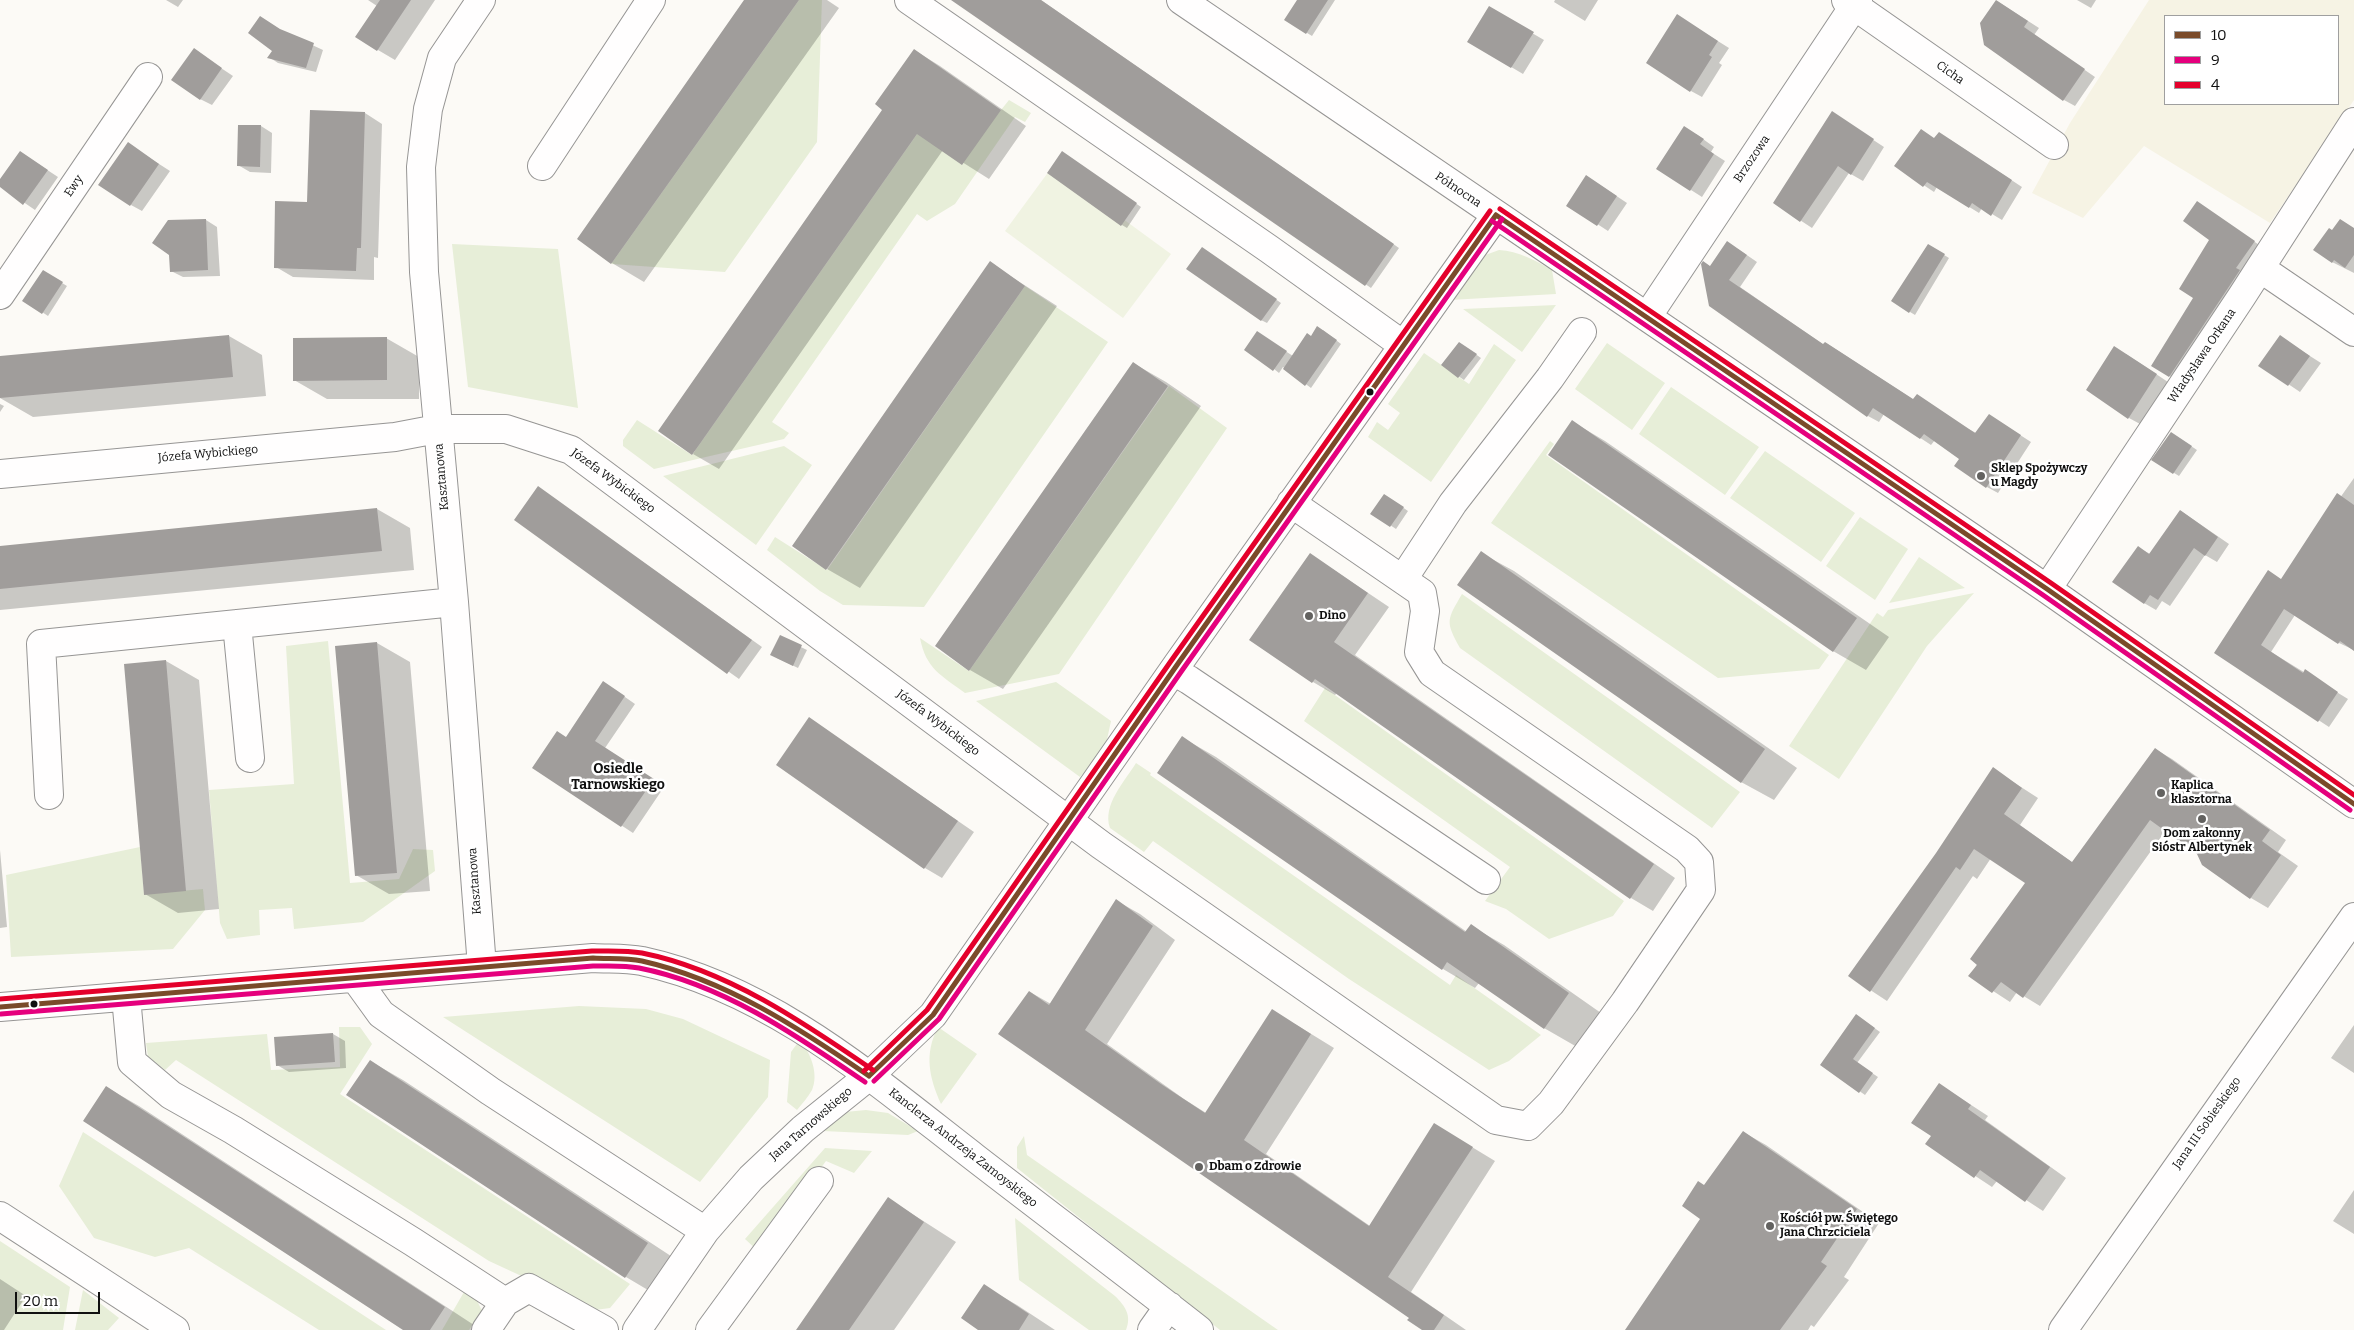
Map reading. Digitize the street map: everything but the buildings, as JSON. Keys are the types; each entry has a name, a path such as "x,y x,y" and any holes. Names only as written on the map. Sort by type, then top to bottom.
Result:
{"street":[{"name":"Kasztanowa","path":"481,0 442,58 428,109 421,167 424,272 454,602 482,967"},
{"path":"542,166 651,0"},
{"path":"908,0 1270,249 1403,345"},
{"name":"Północna","path":"1181,0 2047,589 2354,804"},
{"name":"Cicha","path":"1853,2 2054,145"},
{"name":"Brzozowa","path":"1647,317 1853,2"},
{"name":"Ewy","path":"0,295 148,77"},
{"name":"Władysława Orkana","path":"2047,589 2260,268 2354,122"},
{"name":"Jana Tarnowskiego","path":"637,1330 705,1231 751,1178 802,1129 869,1076 933,1015 1291,503 1496,215"},
{"path":"2260,268 2354,332"},
{"path":"1291,503 1403,579 1454,503 1550,378 1582,332"},
{"name":"Józefa Wybickiego","path":"0,474 395,437 438,429 506,429 571,450 1070,820 1496,1120 1528,1126 1551,1103 1625,1002 1701,890 1699,862 1686,849 1432,673 1419,652 1425,611 1422,592 1403,579"},
{"path":"50,795 41,644 454,602"},
{"path":"237,624 250,758"},
{"path":"1173,671 1486,880"},
{"name":"Jana III Sobieskiego","path":"2062,1330 2354,917"},
{"name":"Kanclerza Andrzeja Zamoyskiego","path":"0,1007 593,958 640,961 690,975 740,995 800,1028 869,1076 1199,1330"},
{"path":"355,978 381,1014 490,1091 705,1231"},
{"path":"126,997 132,1062 171,1095 234,1130 504,1302"},
{"path":"710,1330 819,1181"},
{"path":"0,1216 175,1330"},
{"path":"486,1330 504,1302 529,1288 604,1330"},
{"path":"1152,1330 1168,1306"}],"shaded area":[{"path":"2149,0 2354,0 2354,100 2270,223 2144,146 2083,218 2032,193 2070,123"}],"green space":[{"path":"799,0 822,0 817,142 725,272 611,264"},
{"path":"1009,100 1031,113 1025,122 1015,117 955,204 927,221 917,214 772,422 789,433 784,439 654,469 623,446 623,440 637,420 692,455 917,134 1001,110"},
{"path":"1052,167 1171,254 1123,318 1005,231"},
{"path":"452,244 558,249 578,408 468,387"},
{"path":"1499,250 1520,254 1552,270 1556,294 1450,300 1480,257"},
{"path":"1025,286 1108,342 924,607 843,605 820,591 767,550 775,537 827,570"},
{"path":"1556,305 1522,352 1463,309"},
{"path":"1607,343 1665,383 1632,430 1575,389"},
{"path":"1494,344 1516,360 1431,482 1368,437 1377,422 1388,430 1400,413 1388,404 1424,353 1469,384"},
{"path":"1169,386 1227,428 1059,674 965,693 942,676 931,664 926,657 920,638 969,671"},
{"path":"1671,387 1759,447 1725,495 1639,434"},
{"path":"1550,441 1554,444 1546,455 1829,655 1819,669 1718,678 1491,523"},
{"path":"784,446 812,465 756,545 663,476"},
{"path":"1765,451 1855,513 1821,562 1730,498"},
{"path":"1860,517 1908,549 1875,600 1826,566"},
{"path":"1919,557 1965,588 1889,603"},
{"path":"1974,593 1927,646 1839,779 1789,746 1877,613 1883,617 1888,610"},
{"path":"1462,594 1740,792 1712,828 1460,648 1452,632 1450,621 1453,610"},
{"path":"328,641 350,883 399,879 413,849 433,850 435,871 363,922 294,929 292,908 259,910 260,935 227,939 220,923 209,790 294,784 286,646"},
{"path":"1056,682 1111,721 1105,749 1080,777 976,701"},
{"path":"1325,688 1624,901 1613,916 1549,939 1506,909 1485,901 1510,867 1304,721"},
{"path":"1136,763 1151,773 1150,775 1450,985 1456,975 1541,1035 1509,1061 1489,1070 1349,979 1153,841 1144,852 1110,828 1108,819 1116,794"},
{"path":"140,847 144,894 203,889 205,910 173,949 11,957 6,875"},
{"path":"579,1006 646,1009 683,1019 770,1060 768,1097 700,1182 443,1017"},
{"path":"339,1027 360,1027 372,1044 340,1094 630,1284 610,1308 595,1310 489,1261 176,1060 165,1070 148,1057 146,1043 267,1034 271,1070 340,1067"},
{"path":"938,1027 977,1054 941,1104 931,1075 930,1066 931,1047"},
{"path":"799,1041 810,1057 815,1077 812,1090 797,1110 787,1102 791,1052"},
{"path":"866,1110 888,1113 918,1131 908,1135 823,1131 845,1112"},
{"path":"83,1132 386,1330 319,1330 189,1248 155,1257 94,1238 59,1186"},
{"path":"1024,1136 1027,1155 1278,1330 1220,1330 1017,1168 1017,1147"},
{"path":"825,1148 872,1151 854,1173 826,1161 759,1252 745,1239"},
{"path":"1015,1218 1122,1303 1128,1315 1126,1330 1089,1330 1019,1280"},
{"path":"0,1241 70,1287 63,1330 0,1330"},
{"path":"83,1290 119,1318 108,1330 75,1330"},
{"path":"464,1292 474,1294 482,1311 469,1330 442,1330"}],"transit line":[{"name":"4","path":"1500,209 2051,583 2354,795"},
{"name":"4","path":"864,1071 927,1010 1171,661 1490,211"},
{"name":"10","path":"1496,215 2047,589 2354,804"},
{"name":"10","path":"869,1076 933,1015 1177,665 1496,215"},
{"name":"9","path":"874,1081 939,1019 1183,669 1502,219"},
{"name":"9","path":"1492,221 2043,595 2350,810"},
{"name":"4","path":"0,999 592,951 630,951 673,961 734,985 792,1016 873,1070"},
{"name":"10","path":"0,1007 593,958 630,959 673,969 732,993 816,1040 869,1076"},
{"name":"9","path":"1,1014 593,966 628,966 670,976 700,986 729,999 785,1029 865,1082"}],"place":[{"name":"Sklep Spożywczy u Magdy","path":"1981,476"},
{"name":"Dino","path":"1309,616"},
{"name":"Kaplica klasztorna","path":"2161,793"},
{"name":"Dom zakonny Sióstr Albertynek","path":"2202,819"},
{"name":"Dbam o Zdrowie","path":"1199,1167"},
{"name":"Kościół pw. Świętego Jana Chrzciciela","path":"1770,1226"}],"district":[{"name":"Osiedle Tarnowskiego","path":"618,778"}]}
